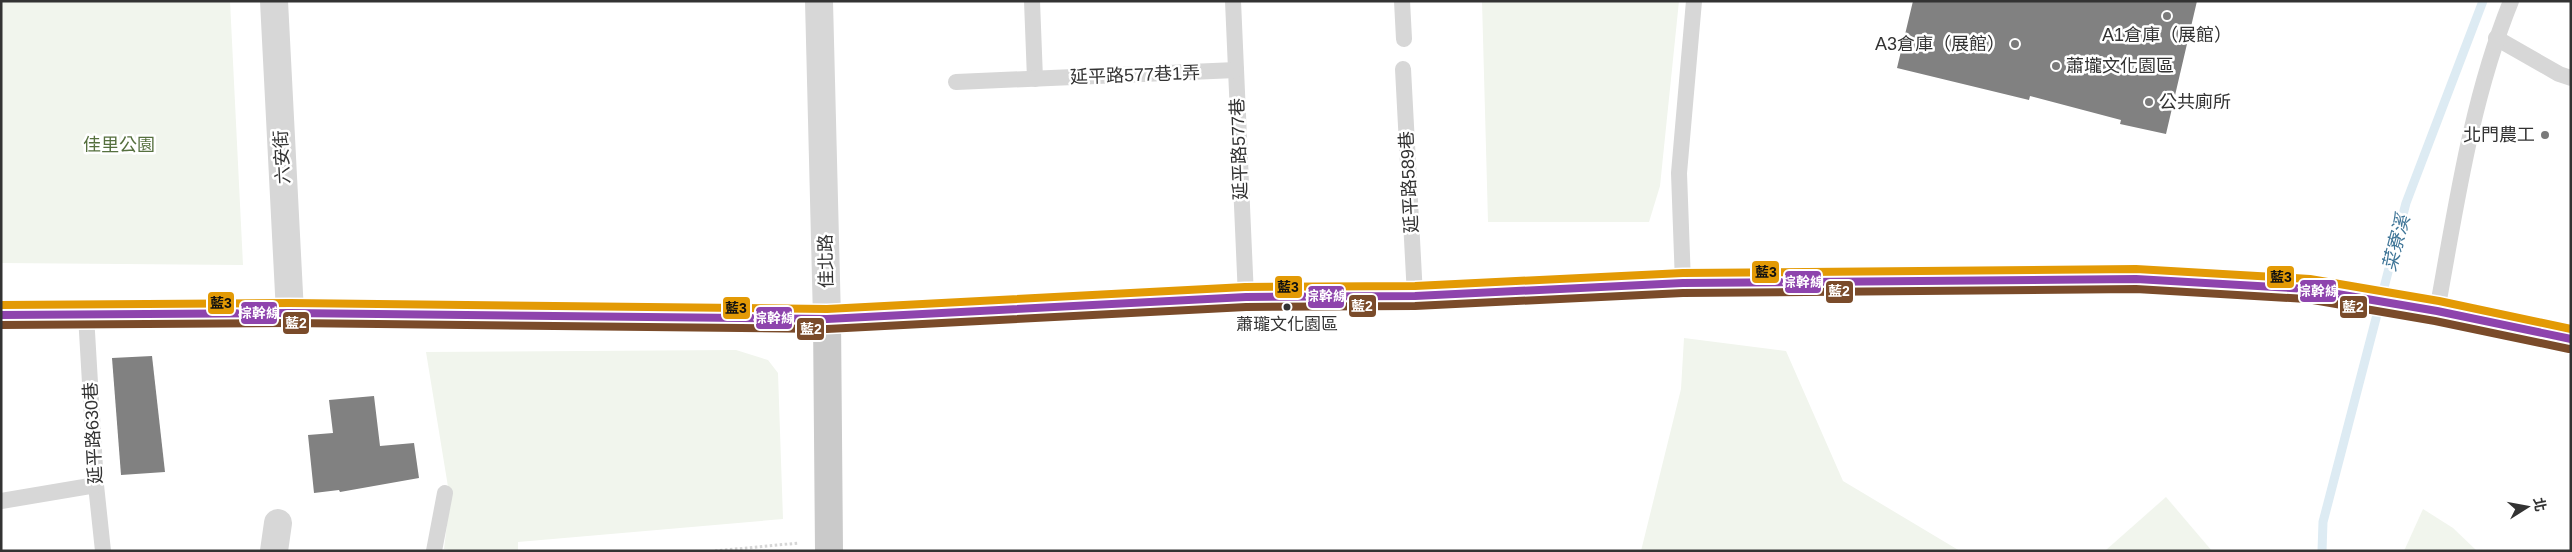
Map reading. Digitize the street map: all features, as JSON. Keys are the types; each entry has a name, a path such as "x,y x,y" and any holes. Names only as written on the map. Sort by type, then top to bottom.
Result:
{"main road":[{"path":"827,318 1246,296 1416,296 1683,283 2136,279 2308,289 2437,311 2571,339"},
{"name":"佳北路","path":"827,318 830,546"}],"street":[{"name":"六安街","path":"274,1 290,313"},
{"name":"佳北路","path":"819,1 827,318"},
{"path":"1,315 290,313 827,318"},
{"path":"274,551 278,523"}],"lane":[{"path":"1032,1 1035,79"},
{"name":"延平路577巷","path":"1233,1 1246,296"},
{"path":"1402,1 1404,39"},
{"path":"1683,283 1679,174 1694,1"},
{"path":"2437,311 2464,161 2496,38 2511,1"},
{"path":"2496,38 2559,74 2571,78"},
{"name":"延平路589巷","path":"1403,68 1416,296"},
{"name":"延平路577巷1弄","path":"956,82 1236,70"},
{"name":"延平路630巷","path":"86,315 96,484 103,551"},
{"path":"1,501 96,484"},
{"path":"434,551 445,493"}],"path":[{"path":"715,551 830,546"}],"green space":[{"name":"佳里公園","path":"1,1 230,1 243,265 1,263"},
{"path":"1482,1 1679,1 1660,186 1649,222 1488,222"},
{"path":"1684,338 1786,351 1843,481 1960,551 1641,551 1681,389"},
{"path":"736,350 768,360 778,373 783,519 518,542 518,551 454,551 444,549 450,499 426,352"},
{"path":"2166,497 2212,551 2106,551 2106,550"},
{"path":"2423,509 2453,528 2477,551 2404,551"}],"building":[{"path":"1913,1 2197,1 2166,134 2120,124 2121,120 2030,96 2029,100 1897,68"},
{"path":"152,356 165,472 121,475 112,358"},
{"path":"374,396 380,446 414,443 419,478 340,492 339,490 314,493 308,435 333,433 329,400"}],"waterway":[{"name":"菜寮溪","path":"2322,551 2323,522 2406,203 2483,1"}],"transit line":[{"name":"藍3","path":"1,305 290,303 827,309 1245,287 1415,286 1683,273 2136,269 2310,279 2439,301 2571,329"},
{"name":"棕幹線","path":"1,315 290,313 827,319 1246,297 1415,296 1683,283 2136,279 2308,289 2437,311 2571,339"},
{"name":"藍2","path":"1,325 290,323 827,329 1246,307 1415,306 1683,293 2136,289 2307,299 2435,321 2569,349"}],"place":[{"name":"A1倉庫（展館）","path":"2167,16"},
{"name":"A3倉庫（展館）","path":"2015,44"},
{"name":"蕭壠文化園區","path":"2056,66"},
{"name":"公共廁所","path":"2149,102"},
{"name":"北門農工","path":"2545,135"},
{"name":"蕭瓏文化園區","path":"1287,307"}]}
